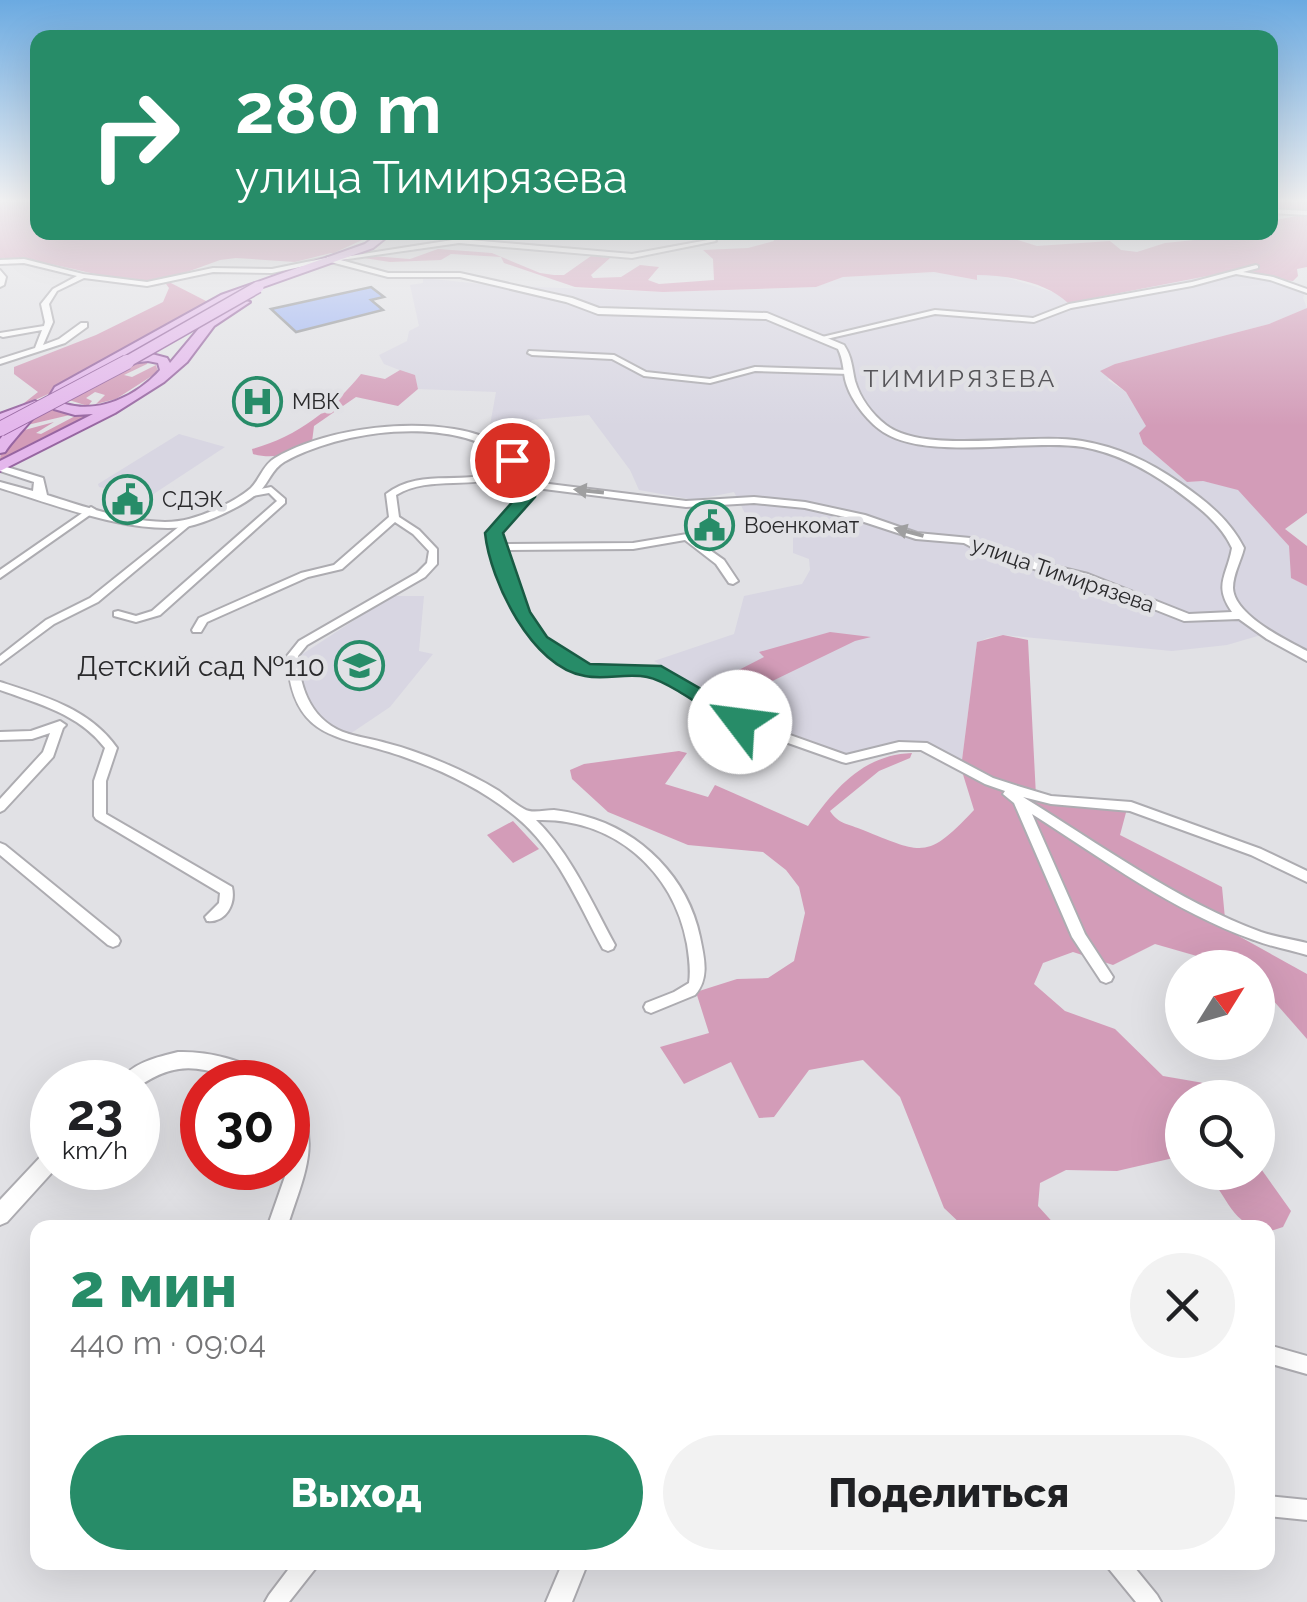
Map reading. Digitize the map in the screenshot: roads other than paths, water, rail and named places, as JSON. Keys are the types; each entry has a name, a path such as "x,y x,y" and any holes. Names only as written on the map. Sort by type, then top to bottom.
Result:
{"main road":[{"path":"0,449 22,418 67,387 225,297 284,277"},
{"path":"0,429 64,398 258,287 286,277"},
{"path":"0,468 159,379 183,359 210,323 296,277"},
{"path":"102,366 128,358 154,358 167,367 159,379"},
{"path":"67,387 56,400 68,410 97,410 123,400"},
{"path":"0,420 67,387"}],"street":[{"path":"38,351 48,326 44,304 49,296 82,277"},
{"path":"89,277 147,284 181,277"},
{"path":"468,277 569,300 598,311 686,317 767,316 822,338 845,352 854,390 876,421 908,439 936,444 1092,442 1120,450 1207,509 1233,536 1238,554 1226,586 1233,606 1307,658"},
{"path":"822,338 936,312 1034,320 1069,306 1218,277"},
{"path":"1261,277 1307,291"},
{"path":"0,362 38,351 84,325"},
{"path":"3,335 48,326"},
{"path":"532,352 614,357 644,374 693,380 710,381 756,369 849,372"},
{"path":"253,493 275,462 348,434 412,429 478,440 508,453 530,483 526,500 494,533 496,546 528,626 540,642 574,666 586,670 654,670 740,722 846,759 912,744 934,751 1110,858 1214,915 1256,935 1307,949"},
{"path":"508,453 512,467 485,482 425,481 390,494 394,518 426,540 434,551 432,564 421,575 303,643 292,656 294,687 311,714 335,734 392,748 451,772 524,816 556,853 608,945"},
{"path":"0,468 36,478 42,493"},
{"name":"улица Тимирязева","path":"530,483 686,504 754,500 805,505 872,520 916,536 966,540 1000,557 1084,577 1188,618 1242,615"},
{"path":"0,485 42,493 91,510 186,524"},
{"path":"0,661 50,622 94,600 186,524 253,493 272,490 282,501 156,613 136,619 118,614"},
{"path":"0,575 91,510"},
{"path":"197,630 203,620 304,575 338,566 394,518"},
{"path":"496,546 633,546 687,537 720,562 733,580"},
{"path":"0,686 71,713 102,733 110,748 100,781 100,816 227,891 226,905 212,917"},
{"path":"0,807 48,754 57,728 71,713"},
{"path":"0,736 21,737 57,728"},
{"path":"989,781 1051,800 1131,807 1256,852 1307,878"},
{"path":"1019,800 1080,937 1106,977"},
{"path":"524,816 553,814 618,836 660,866 678,890 694,934 697,981 691,990 652,1007"},
{"path":"0,848 113,941"},
{"path":"160,1063 192,1060"},
{"path":"0,1214 30,1182"},
{"path":"280,1220 289,1190"},
{"path":"1275,1356 1307,1365"},
{"path":"1275,1507 1307,1510"},
{"path":"276,1602 302,1570"},
{"path":"559,1602 573,1570"},
{"path":"1123,1570 1150,1602"}],"place":[{"name":"МВК","path":"257,401"},
{"name":"СДЭК","path":"127,499"},
{"name":"Военкомат","path":"709,525"},
{"name":"Детский сад №110","path":"360,666"}],"district":[{"name":"ТИМИРЯЗЕВА","path":"960,378"}]}
